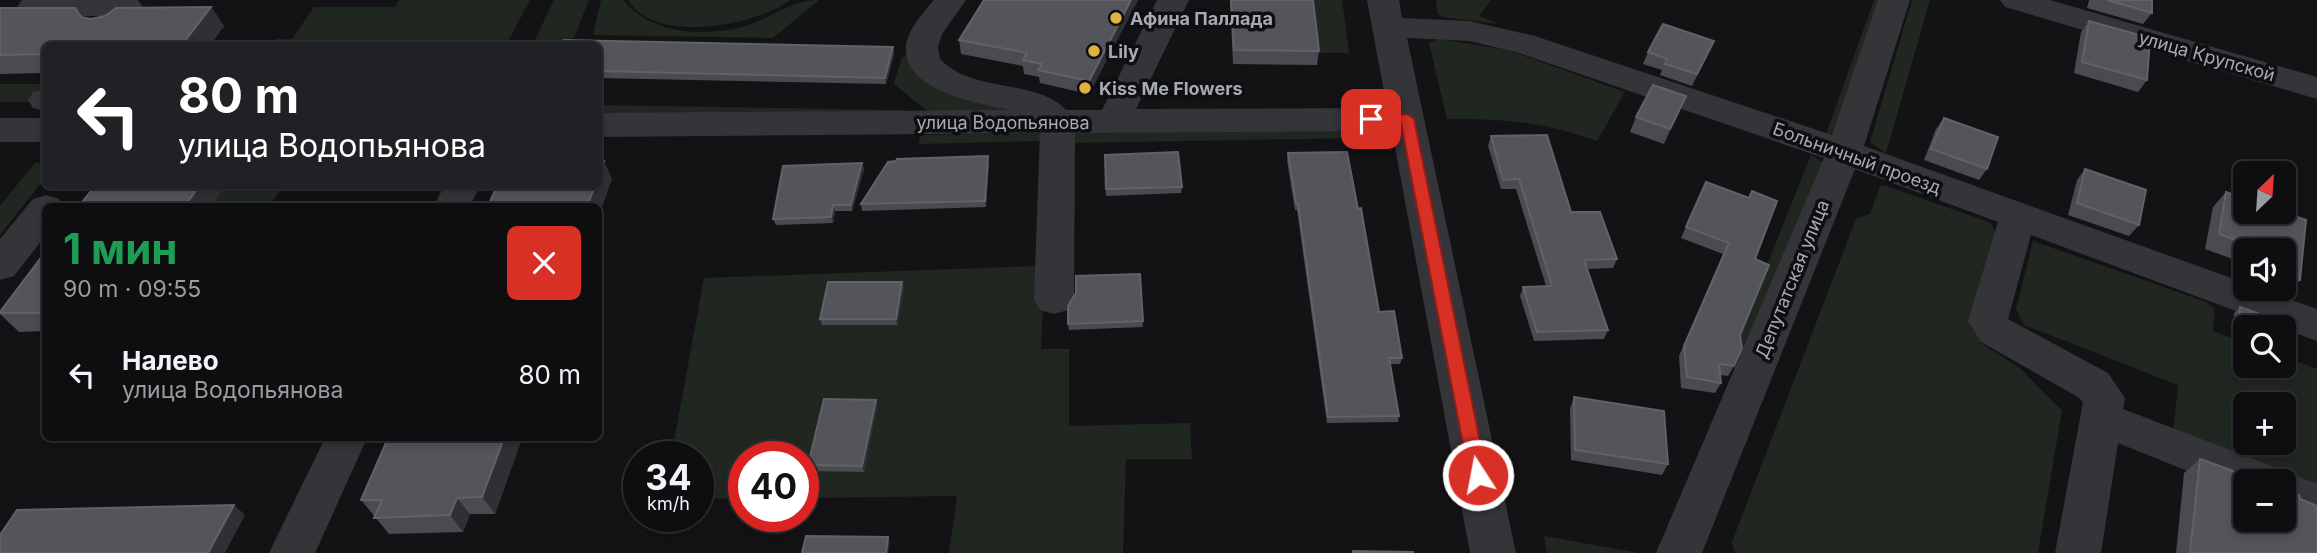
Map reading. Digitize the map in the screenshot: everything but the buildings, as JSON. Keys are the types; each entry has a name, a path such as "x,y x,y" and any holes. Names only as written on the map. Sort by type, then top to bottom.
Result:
{"street":[{"path":"40,0 34,6 126,6 109,27"},
{"path":"950,0 922,46 922,57 929,66 958,86 1045,110 1058,122 1054,299"},
{"path":"1113,121 1173,0"},
{"name":"Депутатская улица","path":"1679,553 1844,152 1894,0"},
{"name":"улица Крупской","path":"2016,0 2317,88"},
{"path":"1386,13 1493,553"},
{"name":"Больничный проезд","path":"1386,13 1514,40 1844,152 2317,325"},
{"path":"22,130 42,104"},
{"name":"улица Водопьянова","path":"602,125 1407,119"},
{"path":"49,203 61,189"},
{"path":"0,265 42,212"},
{"path":"2018,216 1988,321 1995,331 2093,385 2104,398 2078,553"},
{"path":"2101,418 2233,470"},
{"path":"292,553 345,441"},
{"path":"2296,495 2317,503"}],"shaded area":[{"path":"399,0 530,0 508,42 274,42 276,39 292,39 314,7 395,7"},
{"path":"554,0 589,0 570,42 534,42"},
{"path":"601,0 623,0 635,12 664,27 716,32 749,25 800,3 819,0 773,38 593,35"},
{"path":"628,0 790,0 754,17 731,23 682,27 660,23 641,14"},
{"path":"1221,0 1342,0 1349,53 1315,53 1309,2"},
{"path":"1436,0 1491,0 1479,16 1500,24 1443,17 1438,14"},
{"path":"1874,0 1881,0 1837,133 1826,134"},
{"path":"1912,0 1930,0 1886,153 1870,142"},
{"path":"1438,39 1508,50 1625,92 1597,141 1523,122 1447,119 1429,43"},
{"path":"912,56 1023,111 932,115 894,84 902,57"},
{"path":"0,84 42,84 42,94 36,102 0,102"},
{"path":"602,105 903,110 911,115 602,116"},
{"path":"1347,130 1364,138 1072,143 1074,133"},
{"path":"1040,133 1040,141 919,144 920,135"},
{"path":"1811,155 1826,164 1741,356 1731,355"},
{"path":"35,163 42,163 42,182 0,235 0,206"},
{"path":"1880,186 1986,221 1992,225 1997,236 1974,323 1981,343 2021,369 2062,411 2038,553 1735,553 1732,542 1856,219 1870,214"},
{"path":"224,189 281,189 271,203 214,203"},
{"path":"2033,241 2206,302 2215,309 2213,331 2233,338 2233,378 2296,378 2296,361 2317,369 2317,490 2296,482 2296,469 2263,469 2173,434 2178,385 2024,325 2016,309"},
{"path":"1036,266 1043,306 1041,349 1069,349 1069,426 1190,423 1192,459 1126,459 1123,553 949,553 957,496 819,498 819,441 728,441 728,498 714,499 714,441 674,441 704,278"},
{"path":"1544,536 1639,553 1547,553"}],"place":[{"name":"Афина Паллада","path":"1116,18"},
{"name":"Lily","path":"1094,51"},
{"name":"Kiss Me Flowers","path":"1085,88"}],"route":[{"path":"1371,119 1407,119 1478,475"}]}
